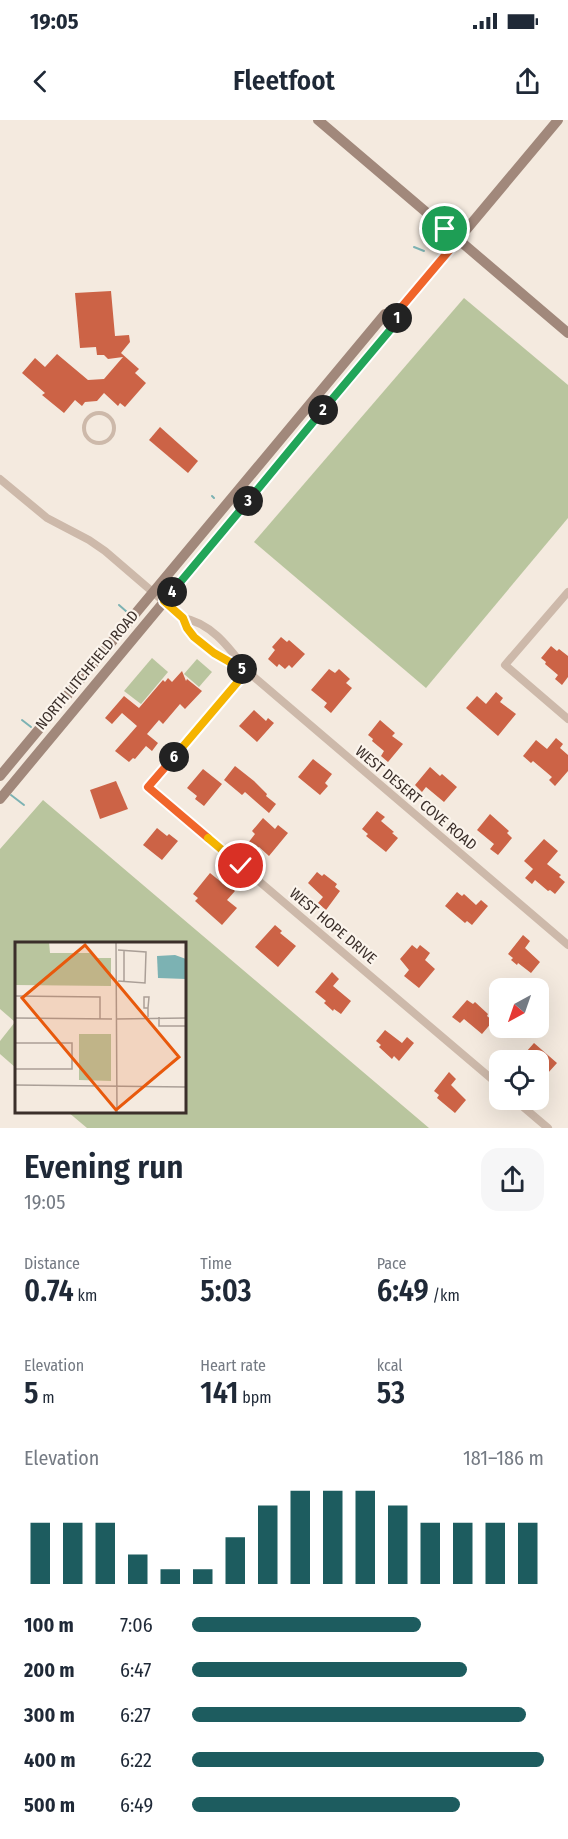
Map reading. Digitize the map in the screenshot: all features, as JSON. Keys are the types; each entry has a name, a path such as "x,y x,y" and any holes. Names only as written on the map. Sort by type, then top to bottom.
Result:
{"main road":[{"path":"318,120 568,333"},
{"name":"NORTH LITCHFIELD ROAD","path":"0,799 396,323 399,310 558,120"},
{"name":"NORTH LITCHFIELD ROAD","path":"0,776 385,314 399,310"},
{"path":"243,508 243,498 261,475 259,464"}],"street":[{"name":"WEST DESERT COVE ROAD","path":"0,479 47,518 105,551 183,618 187,628 201,643 225,660 247,671"},
{"path":"568,592 505,665 568,719"},
{"name":"WEST DESERT COVE ROAD","path":"183,618 196,620 212,631 233,652 247,671 568,945"},
{"name":"WEST HOPE DRIVE","path":"247,671 148,787 489,1077"},
{"path":"527,1110 549,1128"}],"lane":[{"path":"96,414 106,415 113,422 114,432 105,442 95,442 85,433 88,419 96,414"},
{"path":"201,643 212,631"}],"green space":[{"path":"464,298 568,385 568,518 426,688 254,542"},
{"path":"152,658 168,672 141,704 124,691"},
{"path":"197,659 212,672 199,687 184,674"},
{"path":"43,800 429,1128 87,1128 69,1113 186,1113 186,942 15,942 15,1022 0,1009 0,849"},
{"path":"15,1022 15,1067 0,1054 0,1041"}],"building":[{"path":"111,291 115,336 129,335 130,342 121,353 139,369 135,373 146,383 125,407 120,403 118,406 104,393 97,401 85,402 82,406 75,400 64,413 42,395 45,393 22,373 35,358 45,367 57,354 88,380 104,379 123,357 108,359 104,355 97,355 96,347 80,348 75,293"},
{"path":"160,427 198,461 188,473 149,440"},
{"path":"281,637 287,642 289,640 305,654 292,668 289,665 285,669 279,664 277,667 268,659 275,650 272,647"},
{"path":"551,646 568,656 568,677 562,685 555,679 558,675 541,658"},
{"path":"329,669 335,673 339,669 350,679 346,683 352,688 331,713 324,707 327,703 311,690"},
{"path":"182,671 186,681 187,679 202,691 185,709 180,704 163,724 159,720 147,734 158,743 152,751 146,746 135,759 129,762 115,751 137,726 122,713 112,724 105,718 124,696 139,708 163,680 165,682 168,678 172,682"},
{"path":"496,692 503,698 500,702 516,714 498,736 466,708 477,696 486,704"},
{"path":"254,710 266,721 268,718 274,723 257,742 239,726"},
{"path":"380,720 395,733 392,736 403,744 388,762 381,756 384,751 368,735"},
{"path":"556,738 563,744 560,748 568,755 568,771 555,786 549,780 552,777 533,761 531,763 523,756 536,740 547,749"},
{"path":"313,759 332,774 325,783 328,786 320,795 298,777"},
{"path":"235,766 254,781 276,804 269,813 245,792 242,795 224,780"},
{"path":"430,767 457,787 444,802 426,787 422,792 415,785"},
{"path":"203,769 222,784 204,806 187,788"},
{"path":"116,781 128,809 100,819 90,790"},
{"path":"377,811 385,817 381,821 398,838 386,852 366,836 368,834 362,829"},
{"path":"490,814 509,831 507,833 512,838 498,855 490,849 494,844 477,830"},
{"path":"263,818 275,829 278,825 288,833 269,856 259,847 256,850 248,843 255,834 252,831"},
{"path":"157,828 178,841 162,860 143,845"},
{"path":"544,839 558,851 547,864 561,875 559,877 565,882 555,894 535,880 532,884 525,878 533,869 524,861"},
{"path":"317,872 322,876 324,874 337,884 335,887 340,891 326,910 318,903 323,897 308,883"},
{"path":"210,873 235,891 227,900 237,908 222,925 195,901 198,898 193,894"},
{"path":"457,892 462,896 464,894 476,905 481,900 488,906 472,925 467,921 465,923 445,906"},
{"path":"275,925 282,931 280,933 296,946 278,967 255,947"},
{"path":"523,935 530,941 525,948 540,962 531,973 518,963 517,965 508,954"},
{"path":"412,945 417,949 420,945 430,953 425,960 435,969 419,988 404,976 409,970 400,959"},
{"path":"332,972 339,979 333,986 351,1001 341,1014 334,1009 333,1011 315,992"},
{"path":"467,1000 473,1004 475,1002 488,1014 489,1026 482,1034 464,1019 460,1023 452,1017"},
{"path":"385,1030 402,1043 407,1037 414,1043 399,1061 394,1056 392,1059 376,1041"},
{"path":"534,1043 542,1050 528,1050"},
{"path":"549,1056 557,1063 549,1072"},
{"path":"449,1072 456,1079 451,1085 466,1100 455,1113 437,1098 439,1095 434,1091"}],"waterway":[{"path":"414,247 424,251"},
{"path":"119,605 127,612"},
{"path":"22,720 31,727"},
{"path":"11,795 24,805"}],"route":[{"path":"241,866 148,787 247,671 214,653 194,637 183,618 164,601 396,323 399,310 458,240 445,229"}]}
